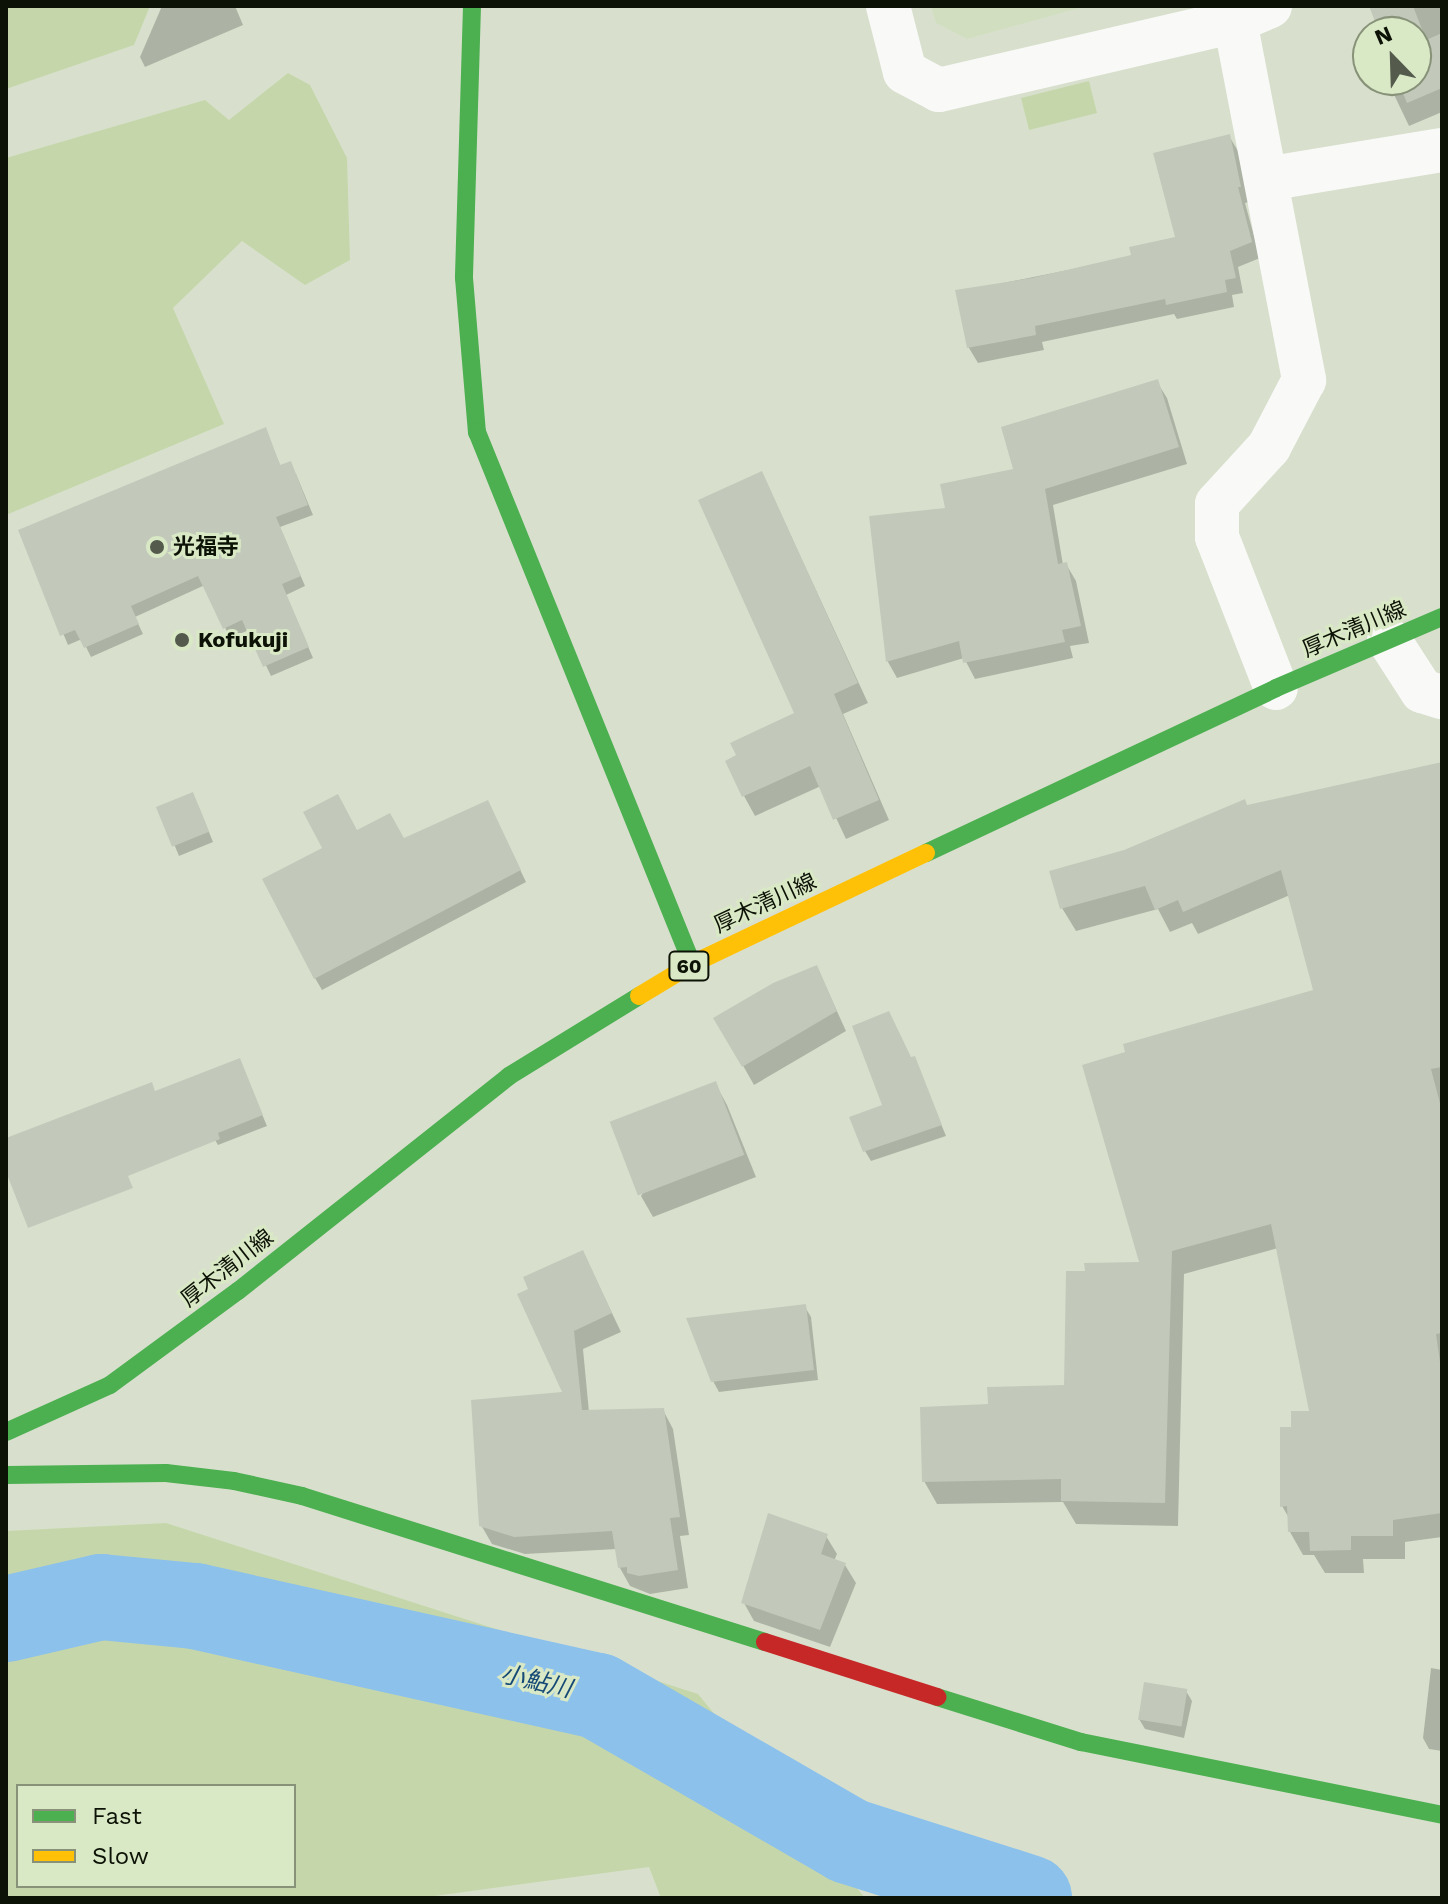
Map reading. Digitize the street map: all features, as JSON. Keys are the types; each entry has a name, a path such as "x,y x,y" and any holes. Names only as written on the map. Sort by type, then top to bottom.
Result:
{"street":[{"path":"472,6 464,278 477,432 692,964"},
{"path":"888,6 905,72 939,90 1253,14 1266,179 1304,380 1269,447 1217,504 1217,537 1276,688"},
{"path":"1266,179 1442,150"},
{"name":"厚木清川線","path":"6,1432 110,1385 238,1291 509,1076 692,964 1276,688 1442,617"},
{"path":"1389,640 1422,691 1442,697"},
{"path":"6,1475 166,1473 234,1481 302,1496 1081,1742 1442,1815"}],"shaded area":[{"path":"6,6 150,6 134,45 6,89"},
{"path":"931,6 1086,6 967,39 936,23"},
{"path":"288,73 310,85 347,158 350,260 305,285 242,241 173,308 224,424 6,515 6,158 205,100 229,120"},
{"path":"1089,81 1097,113 1029,130 1021,98"},
{"path":"166,1523 698,1694 865,1898 661,1898 649,1867 420,1898 6,1898 6,1531"}],"building":[{"path":"1369,6 1413,6 1417,16 1373,16"},
{"path":"1442,33 1442,88 1432,92 1432,37"},
{"path":"1404,96 1423,96 1407,103"},
{"path":"1230,134 1241,187 1238,187 1252,242 1230,251 1236,278 1225,280 1227,292 1166,305 1165,299 1035,326 1036,335 967,348 955,290 1032,278 1131,255 1129,247 1175,237 1153,153"},
{"path":"1158,379 1179,447 1045,489 1058,564 1067,562 1081,626 1062,630 1065,642 963,663 959,641 886,662 869,516 945,508 940,484 1013,469 1001,427"},
{"name":"光福寺","path":"266,427 280,465 291,461 308,505 276,517 301,576 282,584 309,647 263,667 242,620 223,629 198,576 131,606 139,624 84,648 75,630 60,636 18,530"},
{"path":"762,471 858,683 834,694 879,800 833,820 810,766 742,797 725,761 736,755 730,743 794,713 698,500"},
{"path":"1442,762 1442,1067 1431,1069 1442,1111 1442,1333 1436,1334 1442,1376 1442,1513 1393,1520 1393,1536 1351,1536 1351,1550 1310,1551 1309,1532 1288,1532 1287,1506 1280,1507 1280,1427 1291,1427 1291,1411 1309,1411 1271,1224 1172,1251 1165,1503 1061,1501 1061,1479 922,1482 920,1407 988,1404 987,1387 1064,1385 1066,1271 1085,1271 1084,1263 1139,1262 1082,1065 1125,1052 1123,1044 1313,990 1281,870 1183,912 1178,900 1155,910 1145,886 1060,909 1049,871 1124,850 1245,799 1247,805"},
{"path":"193,792 209,832 172,847 156,807"},
{"path":"338,794 357,830 390,813 404,838 488,800 521,870 314,979 262,879 322,848 303,812"},
{"path":"817,965 837,1011 742,1067 713,1018 773,983"},
{"path":"889,1011 911,1057 915,1056 942,1125 863,1152 849,1117 882,1105 852,1026"},
{"path":"240,1058 263,1115 218,1133 220,1139 128,1176 133,1188 28,1228 6,1172 6,1138 152,1082 155,1091"},
{"path":"716,1081 744,1155 638,1196 610,1122"},
{"path":"583,1250 612,1313 574,1331 582,1410 664,1408 680,1517 670,1518 678,1570 639,1576 627,1573 627,1567 618,1568 612,1531 514,1537 479,1526 471,1400 562,1392 517,1294 528,1289 523,1277"},
{"path":"806,1304 814,1370 711,1382 686,1318"},
{"path":"768,1513 828,1534 821,1554 846,1563 820,1630 741,1603"},
{"path":"1144,1682 1187,1689 1182,1726 1138,1720"}],"waterway":[{"name":"小鮎川","path":"6,1619 101,1597 195,1606 598,1696 849,1841 1029,1898"}],"traffic: fast":[{"path":"472,6 464,278 477,432 692,964"},
{"path":"926,853 1276,688 1442,617"},
{"path":"6,1432 110,1385 238,1291 509,1076 639,996"},
{"path":"6,1475 166,1473 234,1481 302,1496 765,1642"},
{"path":"937,1697 1081,1742 1442,1815"}],"traffic: slow":[{"path":"639,996 692,964 926,853"}],"traffic: jam":[{"path":"765,1642 937,1697"}],"place":[{"name":"光福寺","path":"157,547"},
{"name":"Kofukuji","path":"182,640"}]}
